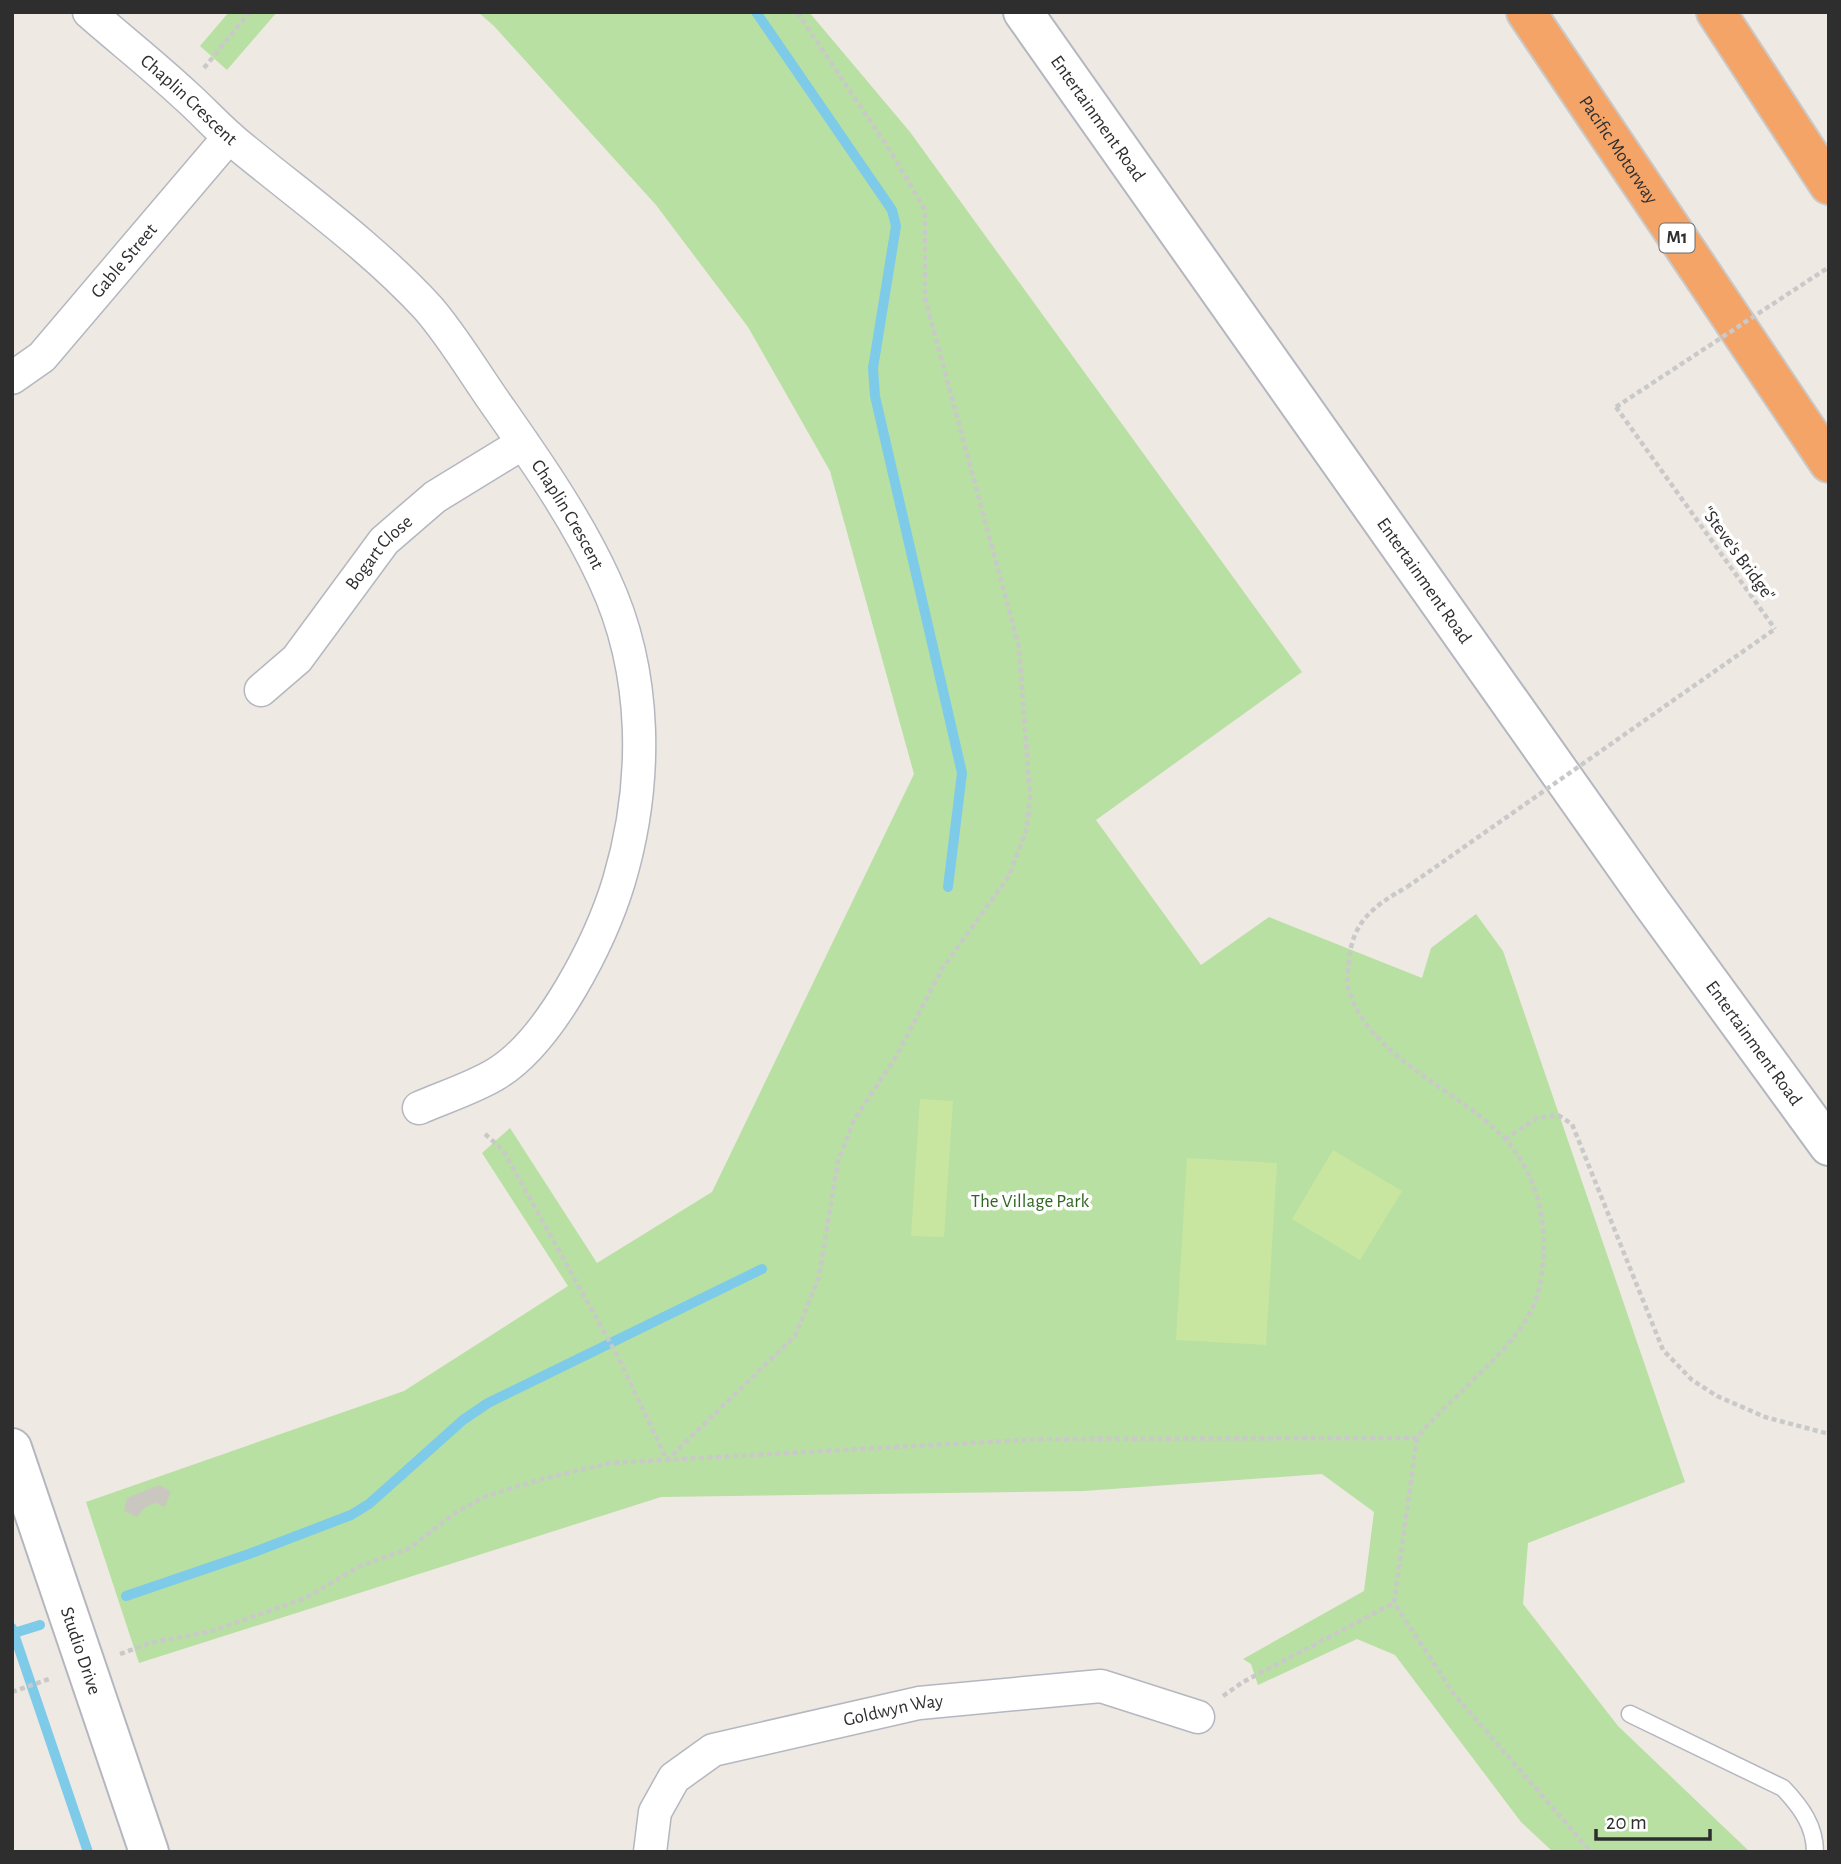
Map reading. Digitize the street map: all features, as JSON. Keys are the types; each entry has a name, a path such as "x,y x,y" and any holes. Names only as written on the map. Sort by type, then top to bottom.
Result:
{"highway":[{"name":"Pacific Motorway","path":"1526,12 1829,463"},
{"path":"1716,12 1829,185"}],"street":[{"name":"Chaplin Crescent","path":"89,12 184,94 229,137 376,259 429,310 523,443 600,571 629,654 637,696 638,797 626,856 602,928 588,959 536,1037 498,1073 419,1108"},
{"name":"Entertainment Road","path":"1023,12 1651,902 1829,1146"},
{"name":"Gable Street","path":"12,378 42,357 229,137"},
{"name":"Bogart Close","path":"261,690 298,659 384,541 435,498 523,443"},
{"name":"Studio Drive","path":"12,1448 149,1852"},
{"name":"Goldwyn Way","path":"650,1852 655,1812 674,1778 713,1750 919,1703 1101,1686 1198,1717"}],"lane":[{"path":"1630,1714 1783,1788 1797,1803 1811,1826 1815,1852"}],"path":[{"path":"184,94 250,12"},
{"path":"667,1460 794,1336 819,1277 838,1161 855,1120 897,1055 942,969 1009,876 1027,828 1030,796 1019,648 925,298 925,210 898,162 797,12"},
{"name":"\"Steve's Bridge\"","path":"1505,1139 1379,1041 1358,1011 1347,985 1350,947 1357,927 1373,906 1407,887 1775,629 1616,407 1829,267"},
{"path":"1591,1852 1454,1694 1394,1603 1417,1438 1435,1414 1517,1334 1537,1295 1542,1267 1542,1215 1524,1166 1505,1139 1537,1118 1558,1115 1572,1124 1663,1350 1692,1380 1717,1396 1765,1417 1829,1434"},
{"path":"485,1134 502,1150 618,1357 667,1460"},
{"path":"12,1692 48,1680 83,1652 212,1631 306,1598 358,1567 410,1548 455,1513 484,1497 538,1480 610,1463 1042,1439 1417,1438"},
{"path":"1198,1717 1243,1682 1394,1603"}],"green space":[{"path":"229,12 277,12 227,70 200,46"},
{"name":"The Village Park","path":"478,12 809,12 910,132 1302,672 1096,820 1201,965 1269,917 1422,978 1431,948 1476,914 1503,951 1685,1482 1528,1543 1523,1604 1618,1726 1750,1852 1553,1852 1521,1822 1395,1655 1357,1639 1258,1685 1251,1664 1243,1659 1364,1591 1374,1512 1322,1474 1084,1491 661,1497 139,1663 86,1502 404,1391 568,1286 482,1153 510,1128 597,1263 712,1192 914,774 830,471 748,327 656,205 494,26"},
{"path":"920,1099 953,1101 944,1237 911,1236"},
{"path":"1333,1150 1402,1191 1360,1260 1292,1219"},
{"path":"1187,1158 1277,1163 1266,1345 1176,1340"}],"building":[{"path":"159,1485 171,1491 165,1507 155,1503 144,1508 137,1517 124,1511 127,1498"}],"waterway":[{"path":"756,12 892,210 896,226 873,368 875,396 962,773 948,887"},
{"path":"126,1596 249,1554 351,1515 369,1504 463,1420 488,1403 762,1269"},
{"path":"14,1633 40,1625"},
{"path":"12,1628 88,1852"}]}
